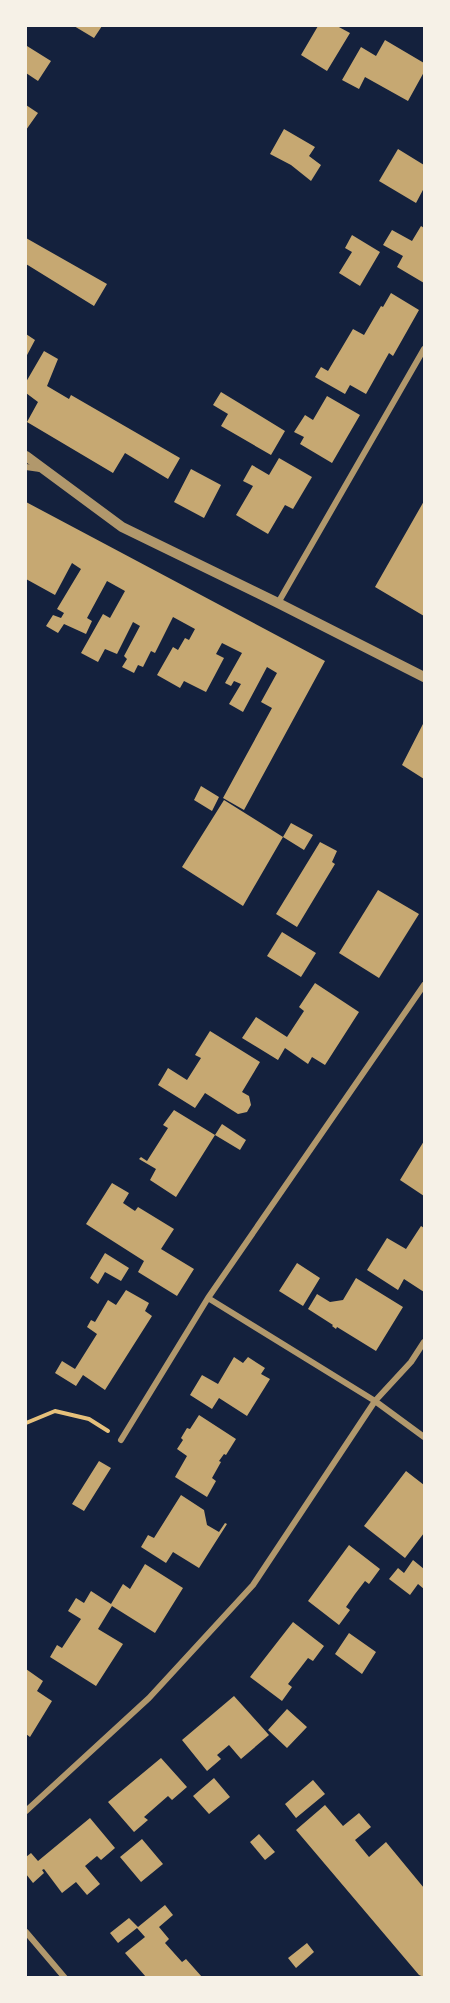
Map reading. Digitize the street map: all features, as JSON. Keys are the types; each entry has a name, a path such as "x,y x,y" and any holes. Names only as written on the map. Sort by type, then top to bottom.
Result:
{"street":[{"path":"278,603 424,349"},
{"path":"26,456 122,527 424,677"},
{"path":"26,467 43,469"},
{"path":"121,1440 208,1298 424,985"},
{"path":"208,1298 375,1401 424,1437"},
{"path":"26,1811 149,1698 254,1585 375,1401 411,1362 424,1342"},
{"path":"26,1932 65,1977"}],"path":[{"path":"26,1423 55,1411 89,1419 121,1440"}],"building":[{"path":"74,26 102,26 94,38"},
{"path":"318,26 337,26 350,33 327,71 301,55"},
{"path":"385,40 424,63 424,72 408,101 365,77 359,89 342,80 361,47 376,56"},
{"path":"27,46 51,61 38,81 26,73"},
{"path":"26,105 38,113 26,130"},
{"path":"284,129 315,147 309,156 321,165 311,181 291,165 270,154"},
{"path":"398,149 424,165 424,188 416,203 379,181"},
{"path":"421,226 424,228 424,283 397,267 403,256 383,245 392,230 412,241"},
{"path":"352,235 380,252 360,286 339,273 352,252 345,248"},
{"path":"26,238 107,284 94,306 26,264"},
{"path":"391,293 419,310 393,356 389,353 366,394 350,385 345,394 315,377 321,367 328,371 353,329 364,335"},
{"path":"26,334 35,340 26,357"},
{"path":"44,351 58,359 47,386 69,399 71,395 180,458 168,479 125,453 113,473 27,422 38,402 26,393 26,382"},
{"path":"221,392 285,431 271,455 221,426 228,414 213,405"},
{"path":"327,396 360,415 332,463 300,444 304,437 294,432 305,415 313,420"},
{"path":"279,458 312,477 293,509 285,505 268,534 236,515 253,486 243,481 252,465 269,475"},
{"path":"191,469 221,485 204,518 174,502"},
{"path":"424,501 424,616 375,587"},
{"path":"26,502 325,661 244,810 223,798 272,708 261,702 277,673 267,667 243,712 229,704 241,684 234,681 231,686 225,683 242,653 222,643 216,654 224,658 206,692 184,681 180,688 157,675 173,647 178,650 185,638 189,640 195,629 173,617 155,653 151,651 143,667 138,665 134,673 122,667 127,659 124,656 140,626 133,622 117,654 105,649 98,662 81,653 103,614 110,618 125,591 107,581 87,618 92,621 86,634 64,624 58,633 46,626 53,615 61,618 64,613 57,609 81,569 72,563 55,595 26,579"},
{"path":"424,722 424,779 402,765"},
{"path":"201,786 219,797 212,811 194,800"},
{"path":"224,800 283,837 243,906 182,867"},
{"path":"291,823 313,835 304,850 283,837"},
{"path":"320,842 337,851 332,862 335,864 297,927 276,914"},
{"path":"378,890 419,914 379,978 339,953"},
{"path":"282,932 316,953 301,977 267,956"},
{"path":"315,983 359,1012 325,1065 312,1057 308,1064 285,1048 278,1060 242,1038 256,1017 287,1037 304,1011 299,1007"},
{"path":"210,1031 260,1062 242,1092 249,1096 251,1105 247,1112 238,1114 205,1093 195,1108 158,1085 168,1068 187,1080 201,1058 195,1055"},
{"path":"174,1110 215,1135 176,1197 150,1180 156,1169 139,1159 141,1157 147,1161 168,1128 163,1125"},
{"path":"222,1124 246,1140 240,1150 215,1135"},
{"path":"424,1141 424,1196 400,1180"},
{"path":"112,1183 129,1193 123,1203 135,1211 138,1207 174,1229 161,1249 194,1269 177,1296 138,1272 144,1261 86,1224"},
{"path":"421,1226 424,1228 424,1292 404,1279 398,1290 367,1270 387,1238 406,1249"},
{"path":"105,1253 129,1268 121,1281 105,1272 98,1284 90,1278"},
{"path":"297,1263 320,1278 303,1306 279,1291"},
{"path":"356,1278 403,1307 376,1351 337,1327 336,1329 308,1309 317,1294 330,1302 343,1300"},
{"path":"126,1290 149,1303 145,1311 152,1316 105,1390 83,1375 76,1386 55,1373 62,1361 75,1369 97,1334 87,1327 91,1320 95,1322 108,1300 116,1305"},
{"path":"234,1357 243,1363 248,1357 265,1368 261,1374 270,1379 247,1416 219,1398 212,1409 190,1395 202,1375 218,1384"},
{"path":"199,1415 236,1439 226,1455 224,1454 219,1461 221,1462 212,1478 216,1481 207,1497 175,1477 187,1456 177,1449 183,1440 181,1438"},
{"path":"99,1461 111,1468 84,1511 72,1504"},
{"path":"406,1471 424,1485 424,1533 405,1558 364,1526"},
{"path":"181,1495 204,1510 207,1525 219,1532 225,1523 227,1524 199,1568 173,1552 166,1563 141,1547 148,1535 154,1538"},
{"path":"349,1545 380,1569 369,1584 365,1581 355,1594 346,1607 350,1610 339,1625 308,1601"},
{"path":"413,1560 424,1569 424,1589 418,1584 410,1595 389,1579 398,1568 404,1573"},
{"path":"145,1564 183,1588 155,1633 112,1606 98,1629 123,1644 96,1686 50,1657 57,1645 62,1648 81,1619 68,1611 76,1598 84,1603 91,1591 111,1604 123,1584 130,1589"},
{"path":"293,1622 324,1646 313,1661 308,1658 288,1684 292,1687 282,1701 250,1677"},
{"path":"349,1633 376,1652 362,1674 335,1654"},
{"path":"26,1669 43,1681 37,1691 52,1701 30,1737 26,1734"},
{"path":"234,1696 269,1735 241,1759 229,1745 217,1755 221,1759 207,1771 182,1740"},
{"path":"287,1709 307,1727 287,1748 268,1730"},
{"path":"161,1758 187,1787 172,1800 168,1796 144,1817 148,1820 134,1832 108,1802"},
{"path":"214,1778 230,1797 209,1814 193,1796"},
{"path":"313,1780 325,1794 296,1818 285,1804"},
{"path":"325,1805 343,1826 359,1813 371,1827 355,1840 369,1857 386,1842 424,1888 424,1977 419,1975 296,1830"},
{"path":"90,1818 115,1848 101,1860 97,1856 85,1866 100,1884 87,1895 76,1882 62,1893 44,1869 42,1870 44,1873 33,1883 26,1874 26,1857 31,1853 38,1861"},
{"path":"259,1834 275,1852 265,1860 250,1842"},
{"path":"142,1839 163,1864 141,1882 120,1857"},
{"path":"165,1905 173,1915 159,1927 169,1939 165,1943 182,1962 186,1959 202,1977 146,1977 125,1953 145,1937 137,1928 118,1943 110,1933 129,1918 138,1927"},
{"path":"307,1943 314,1952 296,1968 288,1958"}]}
